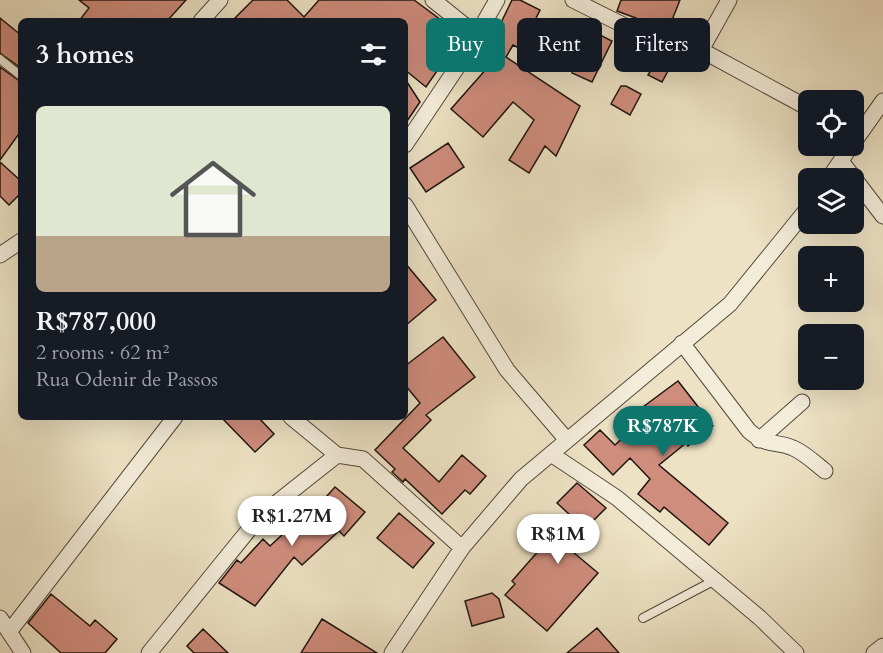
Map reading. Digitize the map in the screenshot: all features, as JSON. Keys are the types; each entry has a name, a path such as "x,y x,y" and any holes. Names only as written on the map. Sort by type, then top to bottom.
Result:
{"street":[{"path":"204,18 220,0"},
{"path":"433,0 455,18"},
{"path":"487,18 497,0"},
{"path":"573,0 614,20"},
{"path":"710,34 729,0"},
{"path":"710,55 798,103"},
{"path":"408,140 453,72"},
{"path":"864,126 883,101"},
{"path":"836,168 844,156"},
{"path":"841,161 883,216"},
{"path":"408,210 507,370 566,439"},
{"path":"396,651 462,548 521,479 730,304 798,220"},
{"path":"0,255 18,243"},
{"path":"682,343 749,431 759,440 793,448 825,471"},
{"path":"759,440 802,402"},
{"path":"9,632 174,420"},
{"path":"295,420 337,455 363,459 462,548"},
{"path":"551,454 617,498 760,618 795,653"},
{"path":"149,653 260,516 337,455"},
{"path":"0,618 23,653"},
{"path":"874,653 883,646"}],"lane":[{"path":"0,59 18,74"},
{"path":"643,618 715,580"}],"building":[{"path":"79,0 186,0 170,18 81,18 89,8"},
{"path":"253,0 287,0 304,17 319,0 414,0 438,18 426,18 426,72 436,72 426,87 408,72 408,18 235,18"},
{"path":"512,0 520,0 540,10 536,18 517,18 517,47 513,45 506,57 517,64 517,72 529,72 580,106 556,156 545,146 529,173 509,160 534,120 513,102 483,137 451,109 484,72 505,72 503,18"},
{"path":"621,0 680,0 673,18 636,18 617,11"},
{"path":"0,18 18,33 18,66 0,53"},
{"path":"602,36 612,41 602,62"},
{"path":"0,67 18,80 18,135 0,160"},
{"path":"572,72 597,72 592,82"},
{"path":"650,72 667,72 662,82 648,75"},
{"path":"408,84 420,102 408,120"},
{"path":"621,86 626,86 641,94 630,115 611,104"},
{"path":"448,143 464,167 426,192 410,168"},
{"path":"0,162 18,178 18,196 9,205 0,196"},
{"path":"408,267 436,300 408,323"},
{"path":"443,337 475,377 426,415 431,420 403,448 439,482 462,455 486,476 470,494 465,490 442,514 405,479 403,482 392,472 395,469 375,450 404,420 408,420 408,416 420,403 408,389 408,364"},
{"path":"678,381 713,426 688,446 686,443 659,465 728,523 709,545 664,507 660,512 638,494 650,479 630,458 613,475 584,445 600,430 615,445 635,426 628,418"},
{"path":"224,420 261,420 274,434 255,452"},
{"path":"577,483 606,508 567,547 598,573 547,631 505,595 515,584 512,581 570,515 557,503"},
{"path":"335,487 365,512 344,536 339,531 302,565 294,557 255,606 219,583 237,560 241,563 263,539 270,546 296,522 300,526"},
{"path":"399,513 434,543 413,568 377,538"},
{"path":"492,593 499,599 504,617 472,626 465,601"},
{"path":"51,594 90,626 95,620 117,639 105,653 61,653 28,623"},
{"path":"322,619 377,653 301,653"},
{"path":"597,628 619,653 567,653"},
{"path":"203,629 228,653 194,653 187,646"}]}
